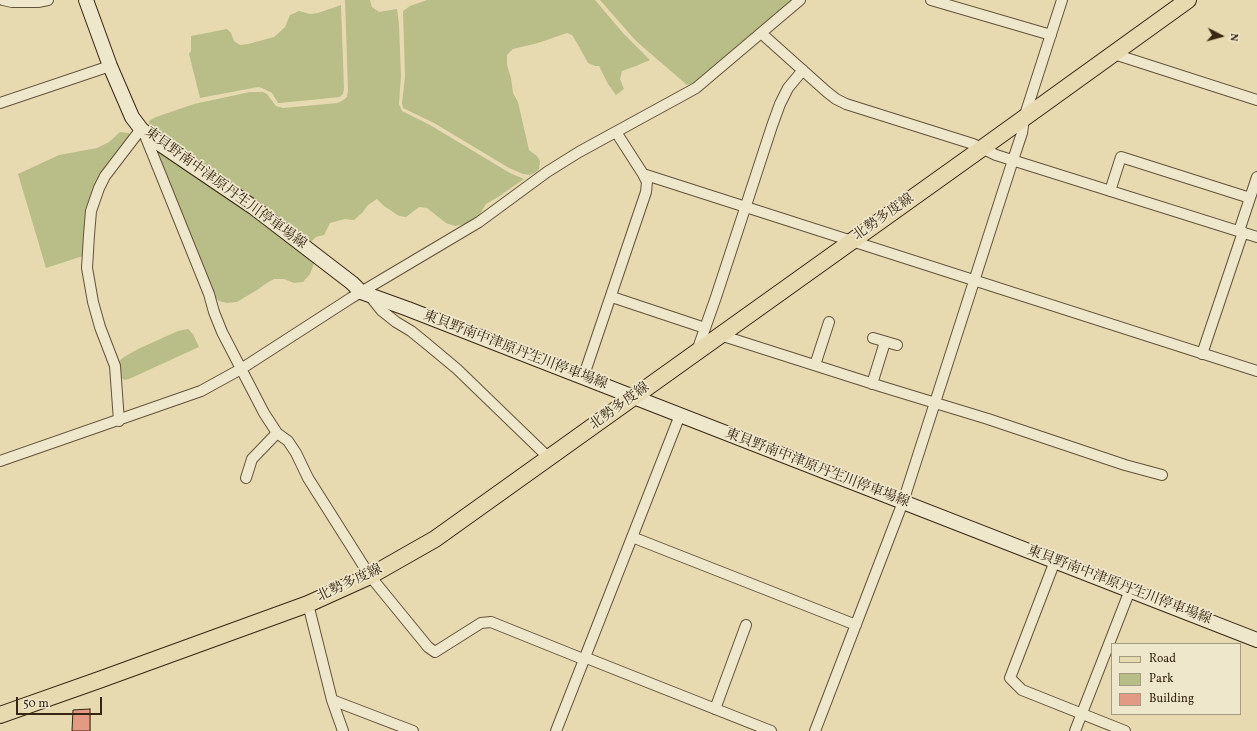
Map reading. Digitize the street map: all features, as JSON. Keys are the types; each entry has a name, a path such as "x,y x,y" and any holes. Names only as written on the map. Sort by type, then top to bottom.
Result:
{"main road":[{"name":"東貝野南中津原丹生川停車場線","path":"86,0 110,66 132,117 142,130 154,140 253,207 365,294 408,309 1257,640"},
{"name":"北勢多度線","path":"0,715 308,604 370,576 435,539 1188,0"}],"street":[{"path":"3,0 12,2 38,2 48,0"},
{"path":"0,462 201,391 241,369 365,294 479,222 547,172 579,152 696,88 800,0"},
{"path":"931,0 1051,35"},
{"path":"814,731 903,502 1022,133 1024,118 1062,0"},
{"path":"762,33 832,96 846,104 973,144 981,149 1013,160 1257,237"},
{"path":"1114,54 1257,100"},
{"path":"0,103 110,66"},
{"path":"696,352 780,104 788,88 803,70"},
{"path":"119,421 115,366 100,327 87,268 89,235 91,211 105,176 142,130 209,294 220,326 264,413 277,433 288,441 296,453 308,478 370,576 428,647 435,652 481,623 491,622 771,731"},
{"path":"583,378 612,297 646,192 647,182 643,174 616,132"},
{"path":"1110,191 1121,157 1250,198"},
{"path":"643,174 851,242 1257,371"},
{"path":"1202,354 1241,232 1257,176"},
{"path":"365,294 381,310 396,322 411,331 457,368 548,458"},
{"path":"612,297 705,328"},
{"path":"815,365 829,322"},
{"path":"720,335 872,384 935,402 1125,465 1162,475"},
{"path":"873,338 897,345"},
{"path":"872,384 885,342"},
{"path":"556,731 680,415"},
{"path":"246,478 252,458 277,433"},
{"path":"632,537 856,625"},
{"path":"1055,561 1010,678 1022,690 1125,731"},
{"path":"1075,731 1130,590"},
{"path":"308,604 332,700 343,731"},
{"path":"715,709 746,625"},
{"path":"332,700 400,729 413,731"}],"green space":[{"path":"345,0 370,0 372,7 379,12 397,9 401,76 399,104 402,111 430,125 510,173 524,179 486,204 478,217 465,224 455,226 446,223 427,208 419,207 406,217 399,216 384,206 377,199 368,205 354,220 345,219 330,223 324,235 316,237 309,242 154,135 149,127 149,121 156,117 194,104 250,92 263,92 267,94 276,106 283,108 337,103 342,101 347,97 348,90"},
{"path":"427,0 595,0 623,33 650,60 622,71 620,79 624,89 616,95 608,84 599,66 588,63 572,35 567,33 538,43 513,49 507,55 507,65 513,93 518,102 529,150 537,156 540,161 539,169 536,172 530,175 523,174 509,168 434,123 403,108 402,103 405,76 403,11 410,6"},
{"path":"600,0 793,0 693,83 687,85 636,41"},
{"path":"341,5 344,89 343,94 340,97 278,103 272,93 258,87 200,98 189,54 191,51 191,36 227,29 231,33 234,41 240,45 248,44 274,37 285,27 290,15 299,11 310,14 318,13"},
{"path":"120,132 129,133 129,138 96,181 88,208 83,256 46,268 18,174 59,155 97,148 109,142"},
{"path":"151,145 311,255 315,261 310,274 303,282 294,283 284,279 274,279 237,302 227,303 219,301 213,296"},
{"path":"188,329 193,334 199,347 129,379 124,380 121,377 118,362 124,357 178,331"}],"building":[{"path":"90,709 90,731 72,731 73,710"}]}
